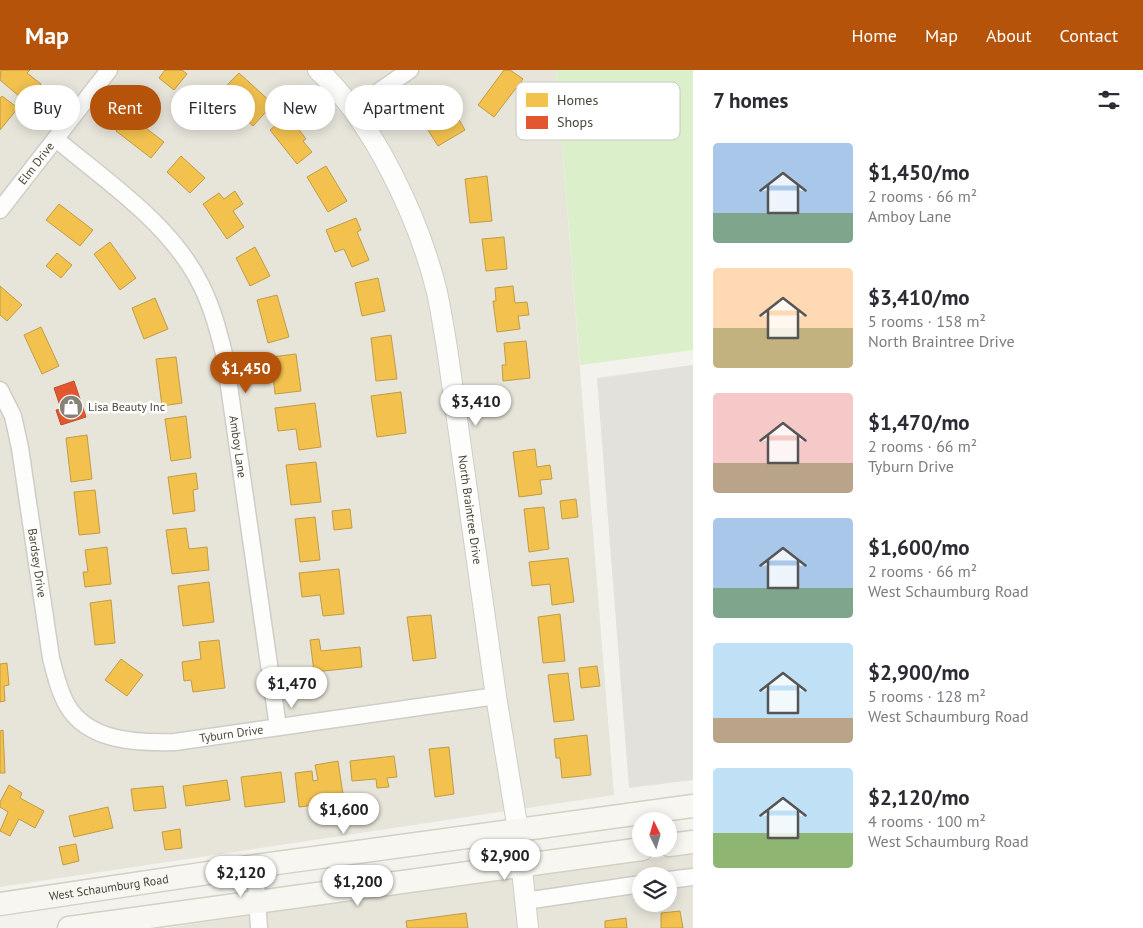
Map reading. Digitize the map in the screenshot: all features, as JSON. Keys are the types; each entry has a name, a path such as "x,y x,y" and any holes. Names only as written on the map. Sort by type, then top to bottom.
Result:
{"main road":[{"name":"West Schaumburg Road","path":"0,904 255,866 693,806"},
{"path":"678,844 693,842"},
{"path":"70,928 632,850"}],"street":[{"name":"Elm Drive","path":"0,210 110,70"},
{"name":"North Braintree Drive","path":"318,70 345,100"},
{"path":"388,85 410,70"},
{"name":"North Braintree Drive","path":"366,130 379,150 400,194 422,245 437,292 447,348 496,696 518,830 528,928"},
{"name":"Amboy Lane","path":"56,139 144,214 179,250 201,285 215,317 225,358 278,727"},
{"name":"Bardsey Drive","path":"0,390 13,416 20,448 51,658 58,684 68,707 87,727"},
{"name":"Tyburn Drive","path":"87,727 112,737 141,742 175,742 496,696"},
{"path":"255,866 259,928"},
{"path":"677,879 693,877"},
{"path":"525,901 632,885"}],"shaded area":[{"path":"0,70 556,70 557,82 516,82 516,140 562,140 614,795 0,887"},
{"path":"693,365 693,780 629,788 597,378"},
{"path":"693,853 693,928 166,928 657,858 678,858 678,855"}],"green space":[{"path":"556,70 693,70 693,350 580,365 562,140 680,140 680,82 557,82"}],"building: Homes":[{"path":"1,70 30,70 27,73 41,84 15,85 15,93 0,80"},
{"path":"165,70 182,70 187,74 178,85 171,85 171,88 159,78"},
{"path":"504,70 510,70 523,79 521,82 516,82 516,88 494,117 478,105"},
{"path":"239,73 252,85 227,85"},
{"path":"255,88 265,97 265,113 255,124"},
{"path":"2,96 15,106 15,112 0,130 0,98"},
{"path":"463,127 465,130 438,146 428,130 463,130"},
{"path":"148,130 164,142 151,158 116,131"},
{"path":"270,130 299,130 306,139 303,141 312,152 297,164"},
{"path":"181,156 205,178 190,193 167,172"},
{"path":"326,166 347,201 328,212 307,177"},
{"path":"487,176 492,221 470,223 465,179"},
{"path":"235,191 243,204 233,211 244,227 227,239 203,204 219,193 224,199"},
{"path":"59,204 93,230 80,246 46,220"},
{"path":"356,218 361,230 357,232 369,260 352,267 344,249 335,252 326,230"},
{"path":"504,237 507,269 486,271 482,239"},
{"path":"110,242 136,278 120,290 94,254"},
{"path":"255,247 270,276 250,286 236,258"},
{"path":"57,253 72,265 61,278 46,266"},
{"path":"378,278 385,311 362,316 355,283"},
{"path":"0,286 22,305 7,321 0,315"},
{"path":"513,286 515,303 527,302 529,315 518,316 520,329 497,332 493,301 496,301 495,288"},
{"path":"277,295 289,337 268,343 257,300"},
{"path":"155,298 168,329 144,339 132,308"},
{"path":"41,327 59,366 42,374 24,335"},
{"path":"391,335 397,379 376,381 371,338"},
{"path":"526,341 530,378 503,381 502,365 506,365 504,343"},
{"path":"296,354 301,391 275,394 271,357"},
{"path":"176,357 182,403 162,406 156,359"},
{"path":"401,392 406,433 377,437 371,396"},
{"path":"315,403 321,447 299,450 296,429 278,431 275,408"},
{"path":"186,416 191,458 171,461 165,419"},
{"path":"87,435 92,479 71,482 66,438"},
{"path":"535,449 537,467 550,465 552,479 540,480 542,494 519,497 513,452"},
{"path":"316,462 321,502 291,505 286,465"},
{"path":"196,473 198,489 193,490 195,511 173,514 168,477"},
{"path":"95,490 100,533 79,535 74,492"},
{"path":"576,499 578,517 562,519 560,501"},
{"path":"544,507 549,549 529,552 524,509"},
{"path":"350,509 352,528 334,530 332,511"},
{"path":"315,517 320,560 300,562 295,519"},
{"path":"186,528 189,549 207,547 209,570 172,574 166,530"},
{"path":"107,547 111,584 85,587 83,572 88,572 85,550"},
{"path":"568,558 574,602 552,605 550,584 532,586 529,562"},
{"path":"339,569 344,614 323,616 320,595 302,597 299,573"},
{"path":"209,582 214,622 183,626 178,586"},
{"path":"111,600 115,643 95,645 90,603"},
{"path":"560,614 565,661 543,663 538,617"},
{"path":"431,615 436,658 413,661 407,617"},
{"path":"319,639 321,651 360,647 362,667 314,672 310,640"},
{"path":"219,640 225,688 193,692 191,680 184,681 182,662 201,659 199,642"},
{"path":"121,659 143,675 127,696 105,680"},
{"path":"7,663 9,685 4,686 5,701 0,702 0,664"},
{"path":"597,666 600,686 581,688 579,668"},
{"path":"568,673 574,720 554,722 548,675"},
{"path":"3,730 5,773 0,773 0,731"},
{"path":"587,735 591,775 562,778 560,758 556,758 554,739"},
{"path":"449,747 454,794 435,797 429,749"},
{"path":"394,756 397,777 387,778 389,787 377,788 376,779 352,781 350,761"},
{"path":"338,761 344,801 299,807 295,773 312,771 313,781 318,780 315,765"},
{"path":"281,772 285,802 245,807 241,777"},
{"path":"227,780 230,800 186,806 183,786"},
{"path":"9,785 22,793 20,798 44,811 35,828 19,819 10,836 0,831 8,812 0,807 0,802"},
{"path":"163,786 166,808 134,811 131,789"},
{"path":"108,807 113,828 74,837 69,816"},
{"path":"180,829 182,848 165,850 162,832"},
{"path":"76,844 79,861 63,865 59,847"},
{"path":"680,911 683,928 661,928 661,913"},
{"path":"466,913 468,928 407,928 406,921"},
{"path":"626,918 627,928 605,928 605,921"}],"building: Shops":[{"path":"74,381 86,417 61,425 56,410 61,409 54,388"}],"place":[{"name":"Lisa Beauty Inc","path":"71,407"}]}
